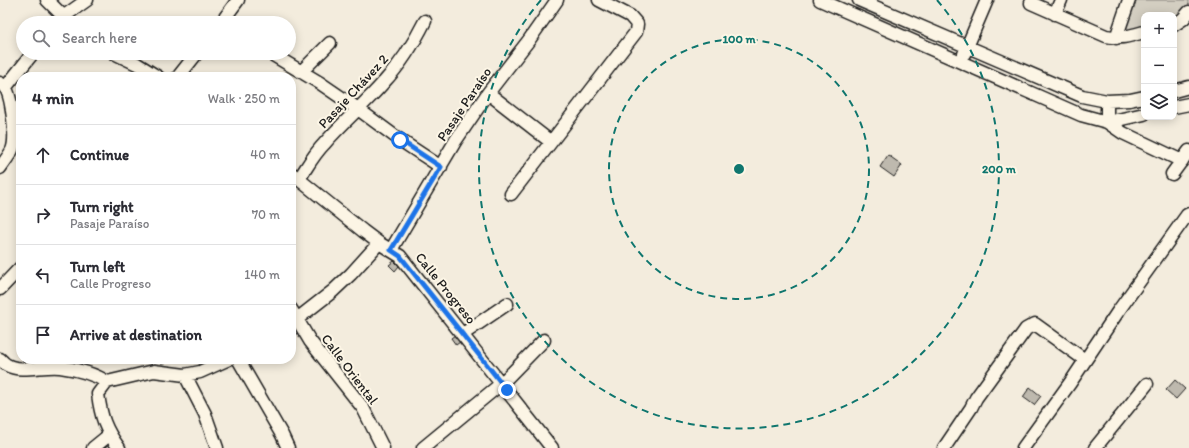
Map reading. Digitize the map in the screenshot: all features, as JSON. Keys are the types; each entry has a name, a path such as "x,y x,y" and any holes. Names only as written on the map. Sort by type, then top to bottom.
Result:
{"street":[{"path":"47,0 60,16"},
{"path":"69,16 87,0"},
{"path":"230,16 238,0"},
{"name":"Pasaje Paraíso","path":"391,250 456,140 557,0"},
{"path":"510,194 636,32 637,24 630,16 599,0"},
{"path":"820,0 1081,115 1107,122 1123,133 1182,161"},
{"path":"859,0 1082,96 1107,101 1130,100 1141,98"},
{"path":"961,62 987,0"},
{"path":"1055,14 1061,0"},
{"path":"1116,38 1129,0"},
{"path":"1031,3 1106,36 1116,38 1141,33"},
{"name":"Pasaje Chávez 2","path":"296,175 340,126 385,82 400,64 415,41 425,21"},
{"path":"301,72 330,43"},
{"path":"16,143 11,105 2,85 26,60"},
{"path":"129,60 150,72"},
{"path":"182,72 191,60"},
{"path":"281,60 320,83 400,140 441,167"},
{"path":"1177,90 1189,87"},
{"path":"488,94 551,142"},
{"path":"1107,101 1107,122"},
{"path":"1177,106 1189,104"},
{"path":"1107,122 1141,115"},
{"path":"0,168 16,151"},
{"path":"1172,174 1189,151"},
{"name":"Calle Progreso","path":"296,177 363,231 400,256 552,448"},
{"path":"1023,448 1118,310 1189,214"},
{"path":"296,315 333,291 352,274 379,243"},
{"path":"0,289 16,272"},
{"path":"463,334 507,304"},
{"name":"Calle Oriental","path":"296,321 363,408 383,448"},
{"path":"944,448 976,398 1026,329 1035,324 1085,360"},
{"path":"423,448 502,383 544,340"},
{"path":"0,359 7,365 22,369 55,364"},
{"path":"64,364 107,382"},
{"path":"119,448 109,435 100,413 98,394 107,382 154,365 185,375 200,372 218,364"},
{"path":"241,364 288,448"},
{"path":"185,375 205,414 217,448"},
{"path":"1095,448 1147,384"},
{"path":"93,448 109,435"}],"shaded area":[{"path":"1130,0 1189,0 1189,9 1177,19 1177,12 1141,12 1141,31 1116,38"}],"building":[{"path":"888,155 902,165 894,177 880,167"},
{"path":"394,261 399,266 395,271 389,265"},
{"path":"455,335 460,342 456,345 451,338"},
{"path":"1175,380 1185,389 1176,399 1166,390"},
{"path":"1030,387 1041,396 1034,405 1023,397"}],"route":[{"path":"400,140 441,167 391,250 400,256 507,390"}]}
